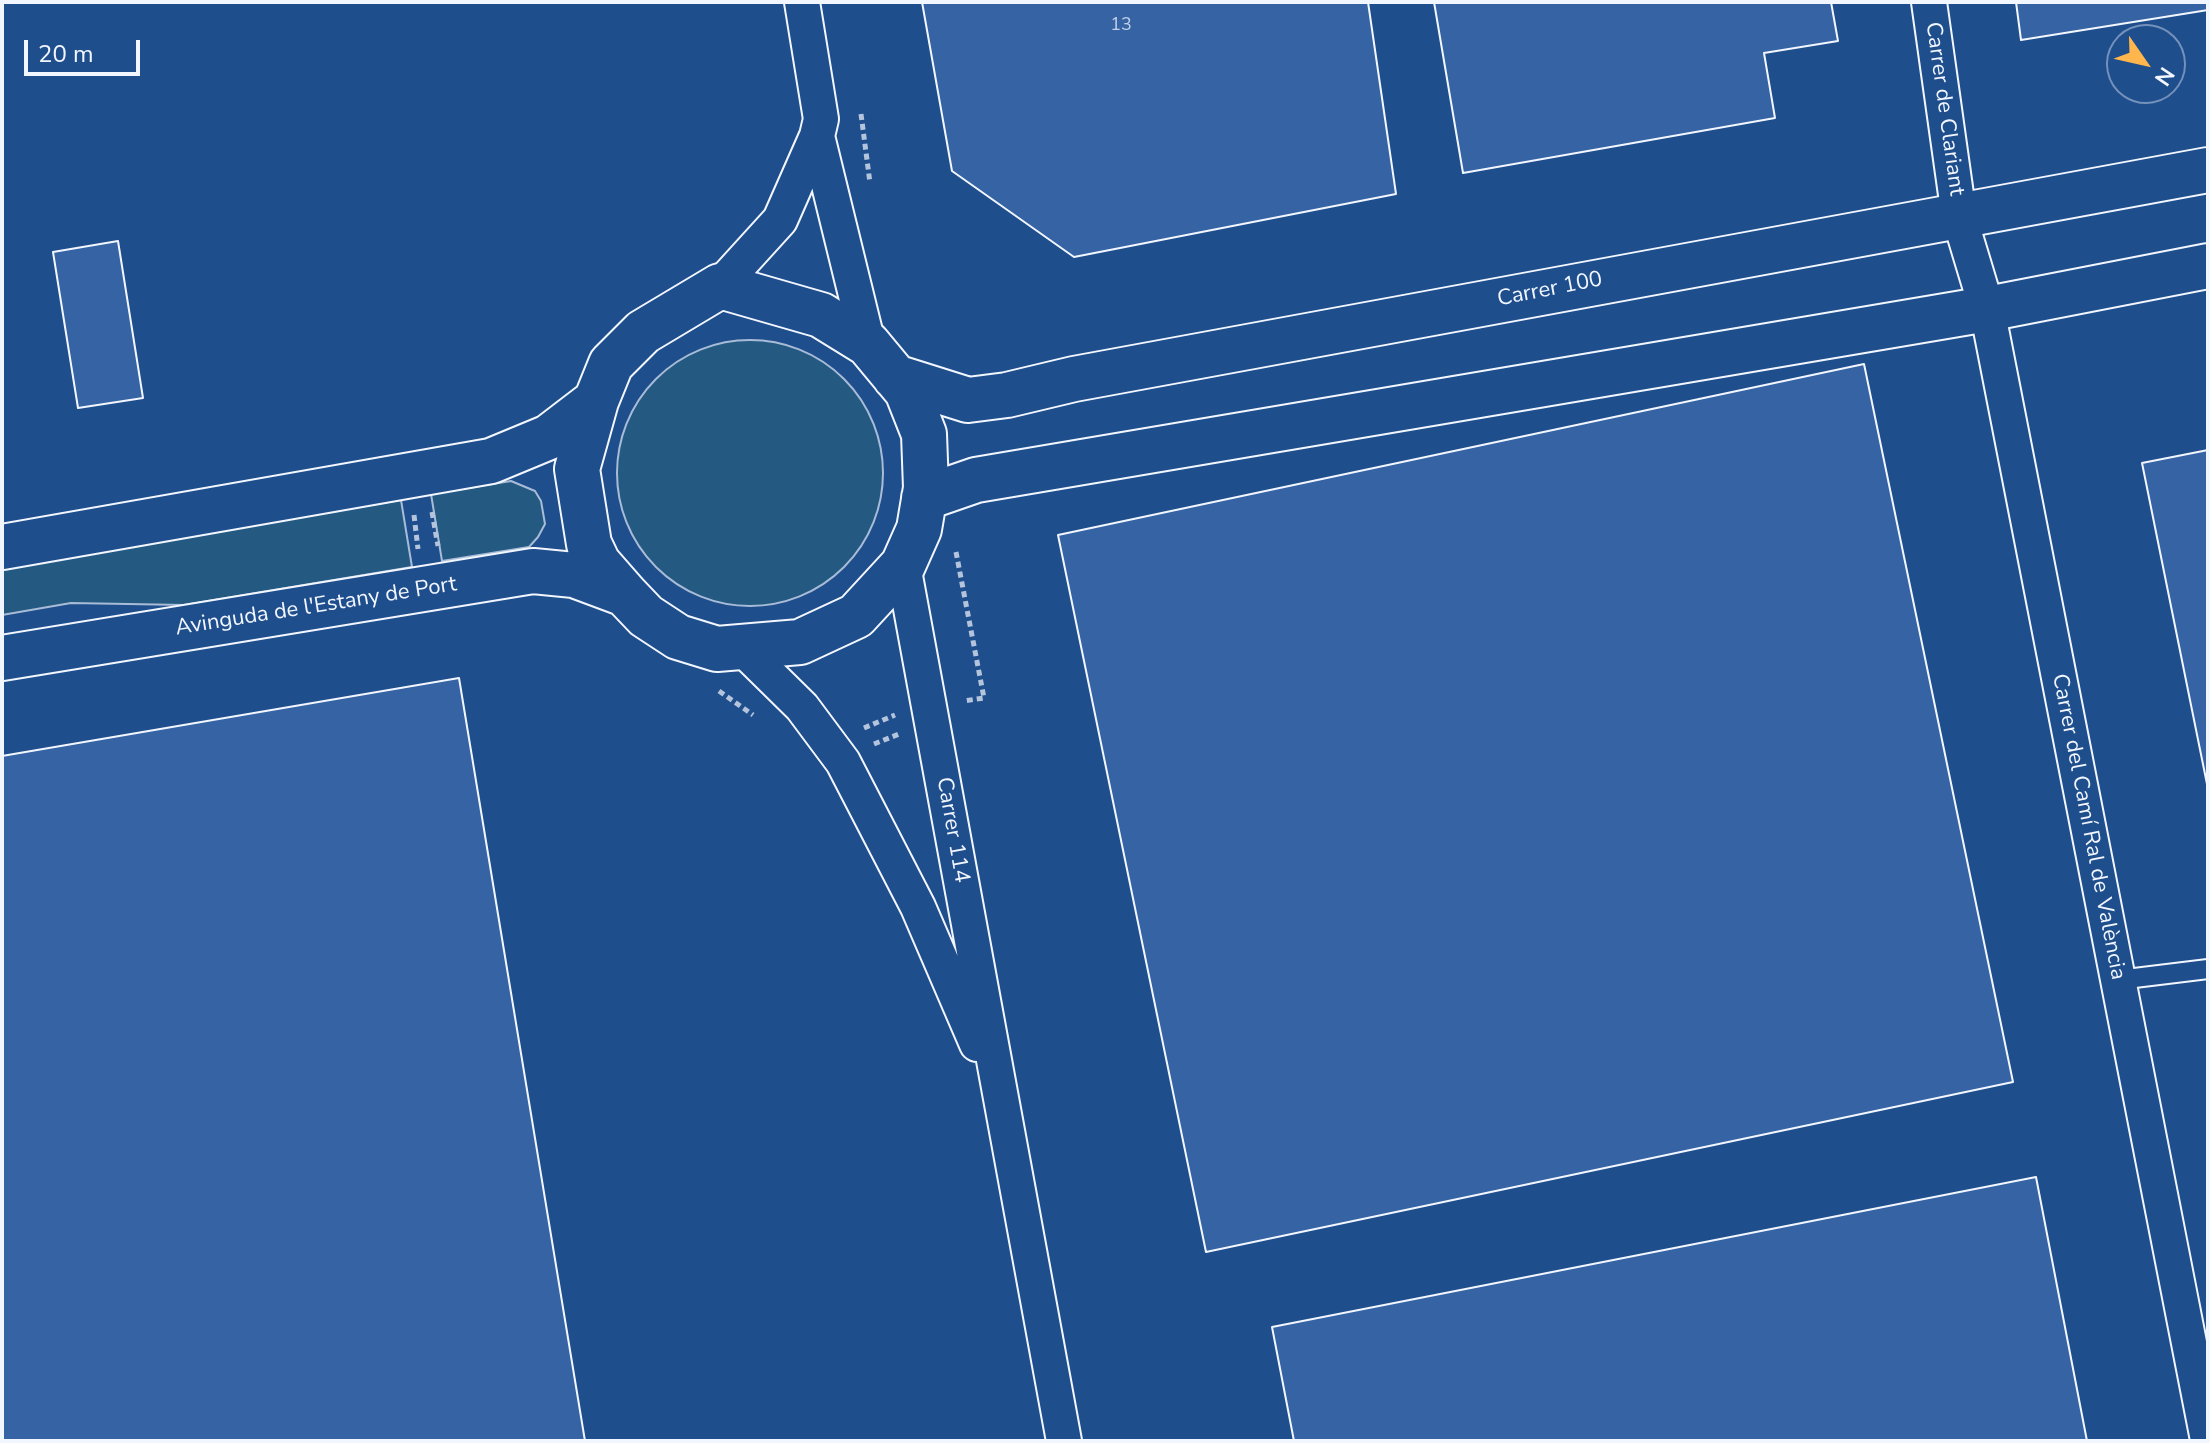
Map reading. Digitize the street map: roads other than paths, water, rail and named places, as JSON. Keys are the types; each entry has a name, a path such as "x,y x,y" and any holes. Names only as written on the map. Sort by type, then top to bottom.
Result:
{"street":[{"path":"720,286 821,315 868,344 907,391 924,434 924,498 906,576 856,616 800,642 717,649 678,637 646,616 598,563 589,544 577,469 596,401 611,364 643,332 720,286 780,220 817,136 821,119 802,2"},
{"name":"Carrer de Clariant","path":"1929,2 1959,216"},
{"path":"817,136 868,344"},
{"name":"Carrer 100","path":"895,377 968,400 1007,395 1089,376 2208,170"},
{"name":"Carrer del Camí Ral de València","path":"1959,216 1987,309 2208,1440"},
{"path":"924,498 976,480 1987,309 2208,266"},
{"path":"2,547 491,461 549,437 596,401"},
{"name":"Avinguda de l'Estany de Port","path":"9,651 533,571 574,575 626,595"},
{"name":"Carrer 114","path":"906,576 1064,1441"},
{"name":"Carrer 114","path":"741,647 802,707 843,762 918,907 1000,1096"}],"lane":[{"path":"2118,980 2208,969"}]}
